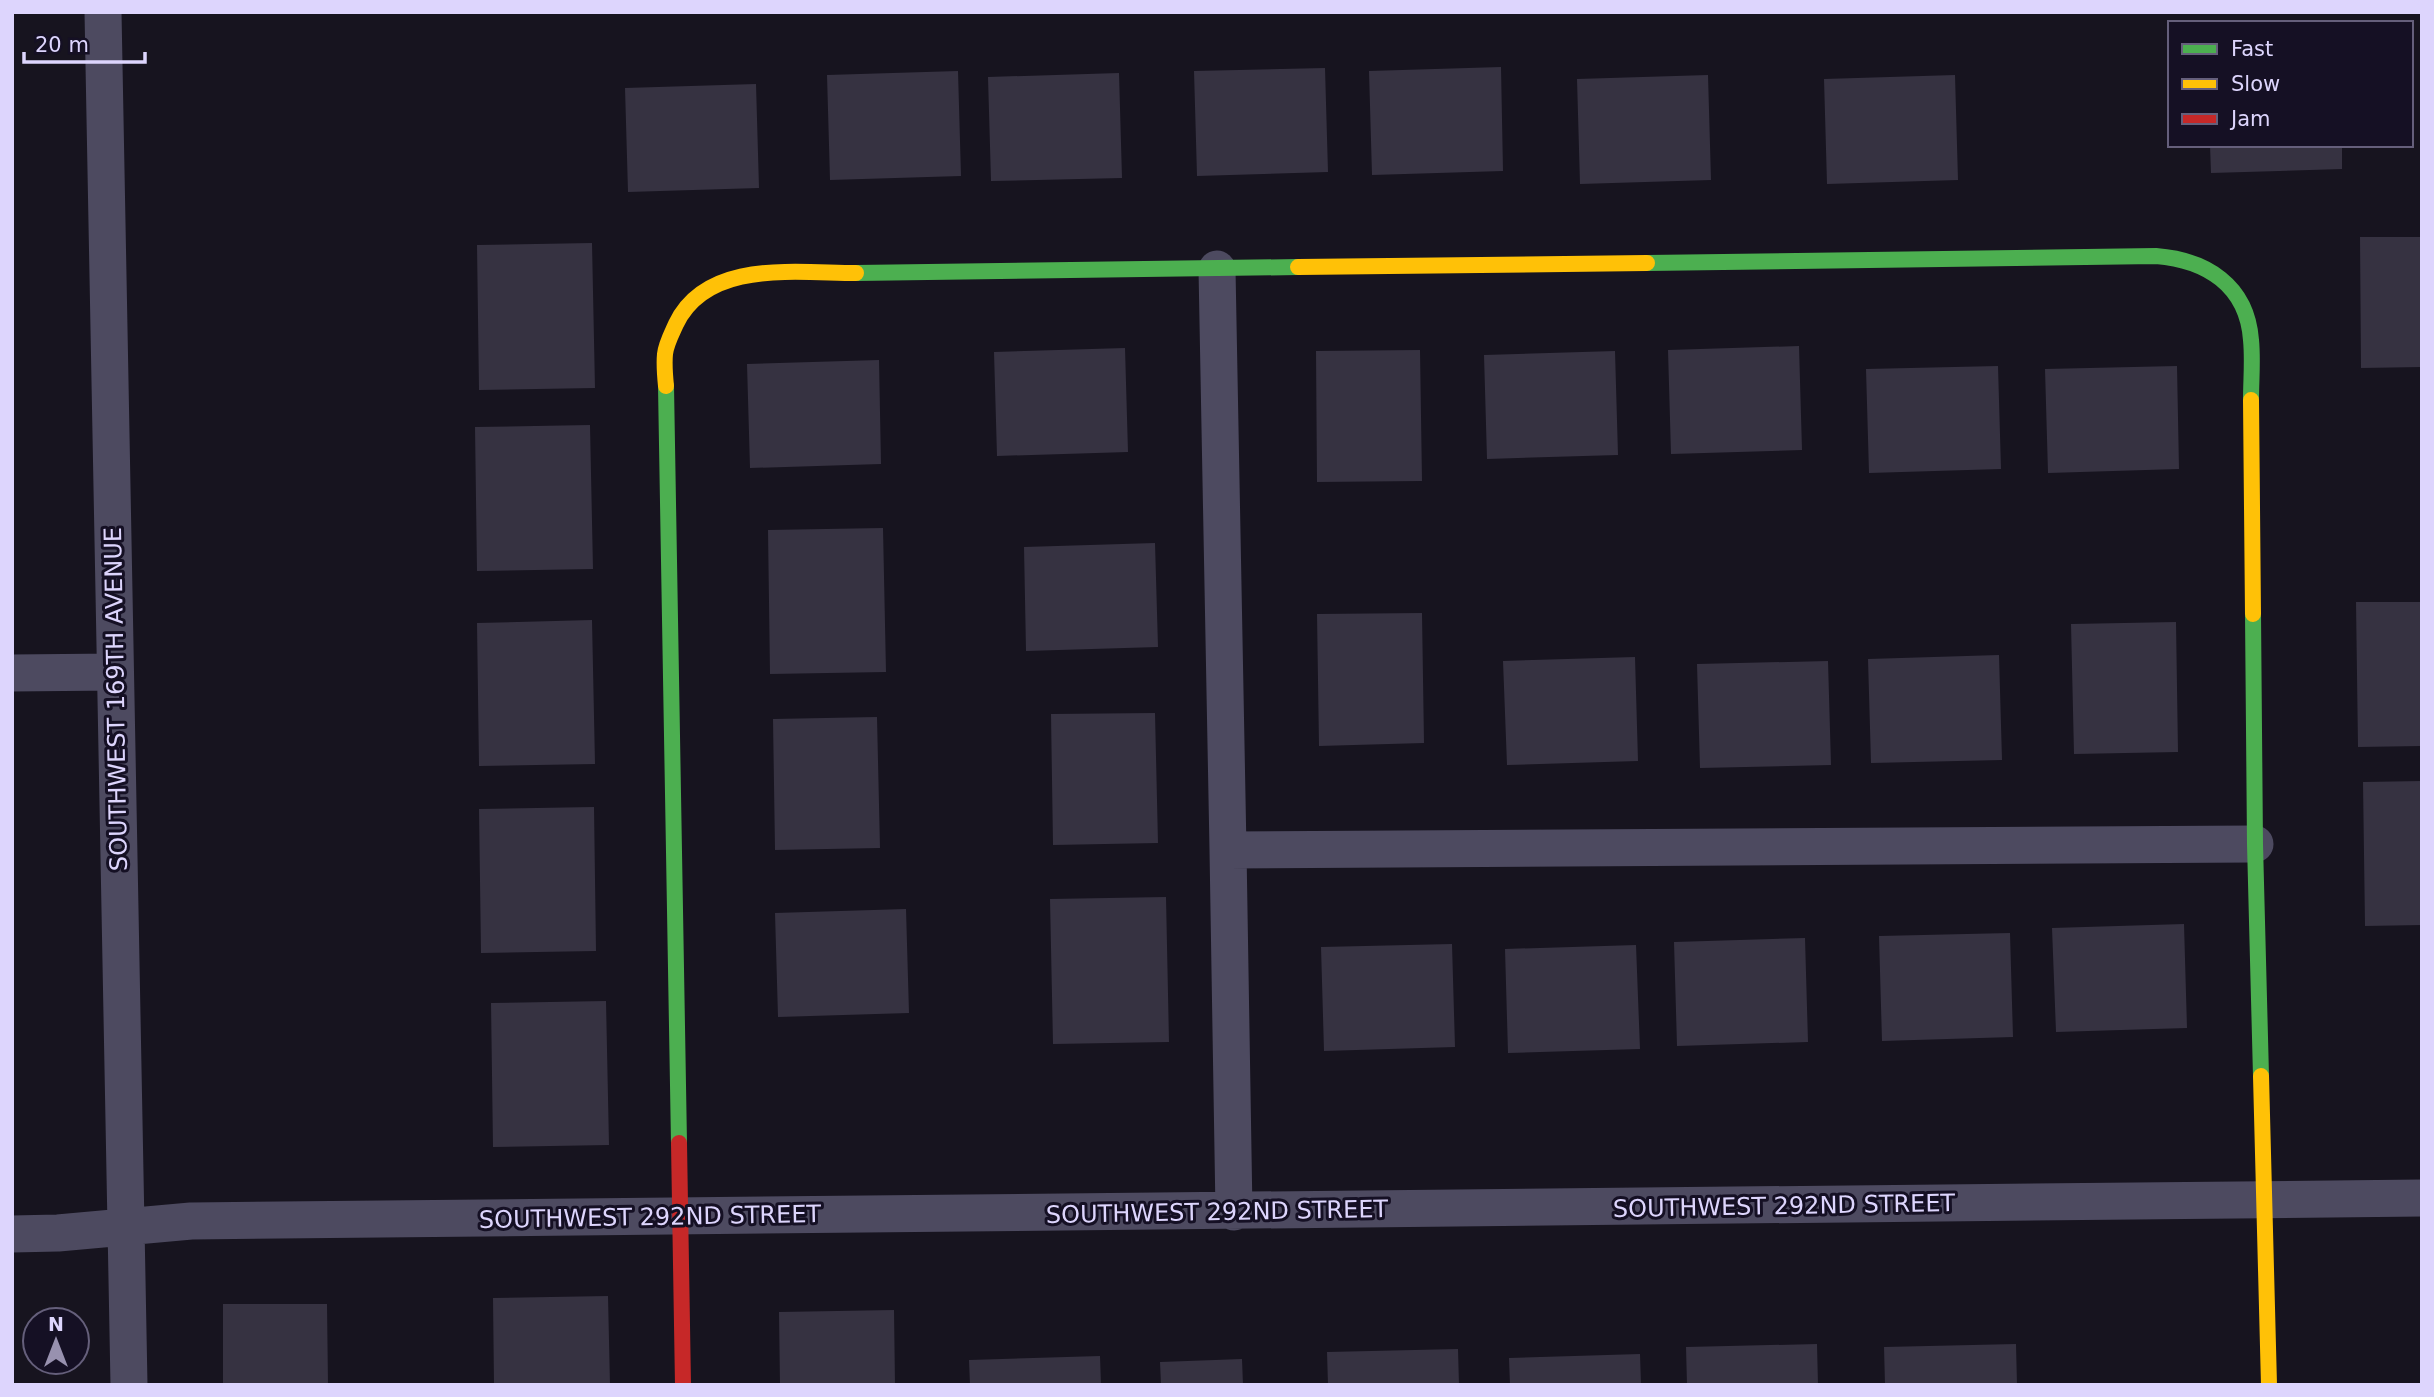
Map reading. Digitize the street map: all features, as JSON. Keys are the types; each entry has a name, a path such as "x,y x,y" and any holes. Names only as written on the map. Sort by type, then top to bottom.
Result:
{"street":[{"name":"SOUTHWEST 169TH AVENUE","path":"103,12 129,1385"},
{"path":"683,1385 665,352 676,321 693,299 719,282 754,274 2156,256 2176,256 2195,261 2215,272 2228,284 2239,301 2248,321 2251,338 2255,844 2269,1385"},
{"path":"1217,269 1234,1212"},
{"path":"12,673 115,672"},
{"path":"1228,850 2255,844"},
{"name":"SOUTHWEST 292ND STREET","path":"12,1234 58,1233 191,1221 2422,1198"}],"building":[{"path":"1501,67 1503,171 1372,175 1369,71"},
{"path":"1325,68 1328,172 1197,176 1194,71"},
{"path":"958,71 961,176 830,180 827,75"},
{"path":"1119,73 1122,178 991,181 988,77"},
{"path":"1708,75 1711,180 1580,184 1577,79"},
{"path":"1955,75 1958,180 1827,184 1824,79"},
{"path":"756,84 759,188 628,192 625,88"},
{"path":"2210,147 2342,147 2342,169 2211,173"},
{"path":"2360,237 2422,237 2422,367 2361,368"},
{"path":"592,243 595,388 479,390 477,245"},
{"path":"1799,346 1802,450 1671,454 1668,350"},
{"path":"1125,348 1128,452 997,456 994,352"},
{"path":"1420,350 1422,481 1317,482 1316,351"},
{"path":"1615,351 1618,455 1487,459 1484,355"},
{"path":"879,360 881,464 750,468 747,364"},
{"path":"1998,366 2001,469 1869,473 1866,369"},
{"path":"2177,366 2179,469 2048,473 2045,369"},
{"path":"590,425 593,569 477,571 475,427"},
{"path":"883,528 886,672 770,674 768,530"},
{"path":"1155,543 1158,647 1026,651 1024,547"},
{"path":"2356,602 2422,602 2422,746 2358,747"},
{"path":"1422,613 1424,743 1319,746 1317,614"},
{"path":"592,620 595,764 479,766 477,623"},
{"path":"2176,622 2178,752 2074,754 2071,624"},
{"path":"1999,655 2002,760 1871,763 1868,659"},
{"path":"1635,657 1638,761 1507,765 1503,661"},
{"path":"1828,661 1831,765 1700,768 1697,664"},
{"path":"1155,713 1158,843 1053,845 1051,714"},
{"path":"877,717 880,848 775,850 773,719"},
{"path":"2422,781 2422,925 2365,926 2363,782"},
{"path":"594,807 596,951 481,953 479,809"},
{"path":"1166,897 1169,1042 1053,1044 1050,899"},
{"path":"906,909 909,1013 778,1017 775,913"},
{"path":"2184,924 2187,1028 2056,1032 2052,928"},
{"path":"2010,933 2013,1037 1882,1041 1879,936"},
{"path":"1805,938 1808,1042 1677,1046 1674,942"},
{"path":"1452,944 1455,1047 1324,1051 1321,947"},
{"path":"1636,945 1640,1049 1508,1053 1505,949"},
{"path":"606,1001 609,1145 493,1147 491,1003"},
{"path":"608,1296 610,1385 494,1385 493,1298"},
{"path":"223,1304 327,1304 328,1385 223,1385"},
{"path":"894,1310 895,1385 780,1385 779,1312"},
{"path":"1817,1344 1818,1385 1687,1385 1686,1347"},
{"path":"2016,1344 2017,1385 1885,1385 1884,1347"},
{"path":"1458,1349 1459,1385 1328,1385 1327,1352"},
{"path":"1640,1354 1641,1385 1510,1385 1509,1358"},
{"path":"1100,1356 1101,1385 970,1385 969,1360"},
{"path":"1242,1359 1243,1385 1161,1385 1160,1362"}],"traffic: fast":[{"path":"1647,263 2156,256 2174,259 2191,263 2221,279 2241,304 2248,321 2251,340 2251,400"},
{"path":"856,273 1298,267"},
{"path":"666,386 679,1143"},
{"path":"2253,614 2261,1076"}],"traffic: slow":[{"path":"1298,267 1647,263"},
{"path":"666,386 665,354 671,335 690,303 709,289 731,279 756,274 856,273"},
{"path":"2251,400 2253,614"},
{"path":"2261,1076 2269,1385"}],"traffic: jam":[{"path":"679,1143 683,1385"}]}
